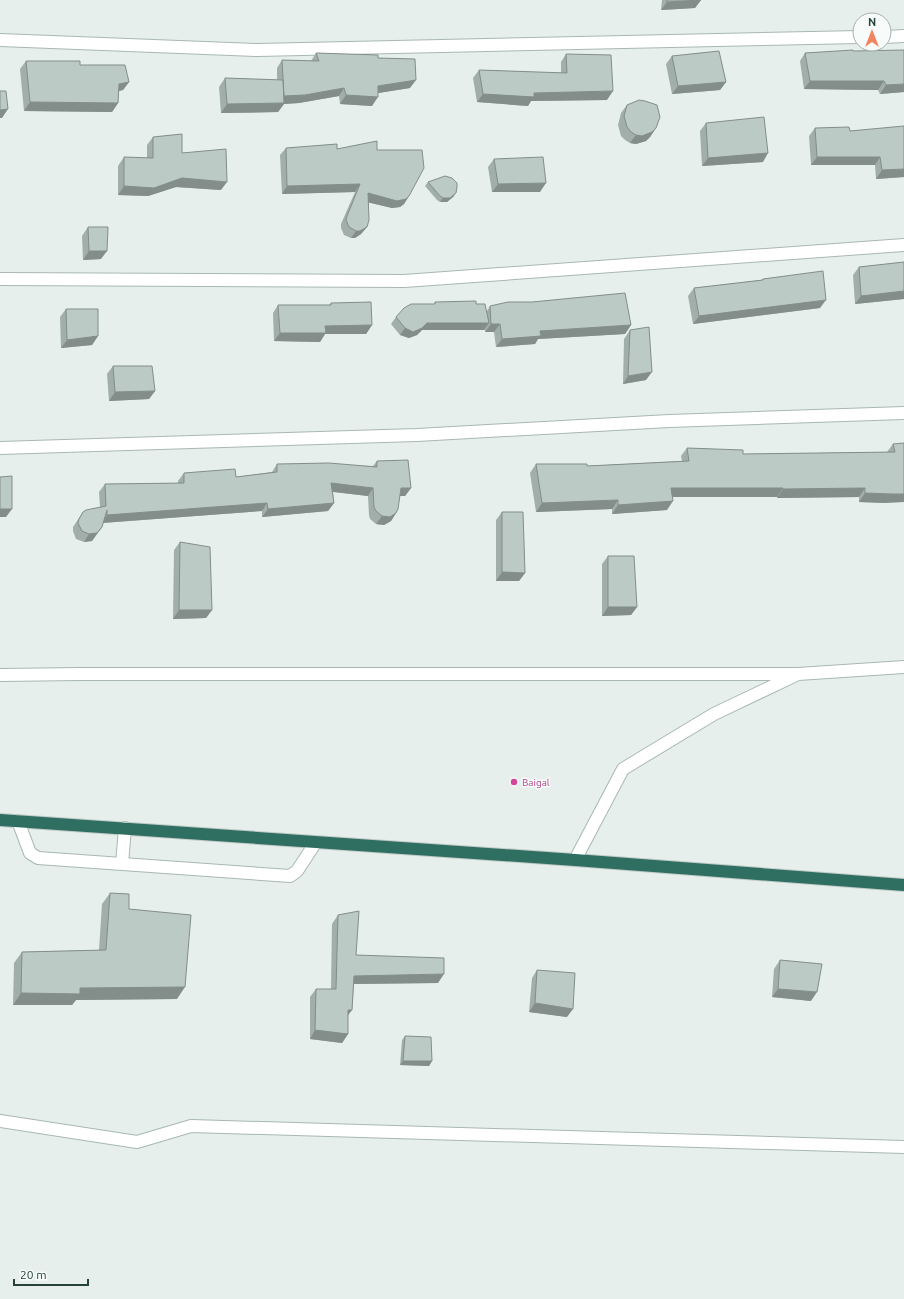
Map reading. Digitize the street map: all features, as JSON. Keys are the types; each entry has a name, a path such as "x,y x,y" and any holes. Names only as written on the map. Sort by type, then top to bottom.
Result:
{"highway":[{"path":"0,820 575,860 904,885"}],"street":[{"path":"892,37 904,36"},
{"path":"0,40 257,50 852,37"},
{"path":"0,279 404,281 904,245"},
{"path":"0,448 417,435 669,421 904,413"},
{"path":"0,675 798,674 885,667 904,667"},
{"path":"575,860 622,769 714,714 798,674"},
{"path":"18,821 30,854 38,858 290,876 297,871 316,842"},
{"path":"122,864 125,828"},
{"path":"0,1120 137,1142 191,1126 904,1147"}],"building":[{"path":"667,0 701,0 667,2"},
{"path":"852,50 852,52 892,52 892,50 904,50 904,84 886,85 884,81 810,81 805,53"},
{"path":"719,51 726,82 678,86 672,56"},
{"path":"316,53 378,55 378,58 415,59 416,80 378,86 378,97 346,95 344,88 305,95 284,96 282,60 319,61"},
{"path":"566,54 611,55 613,91 534,93 534,97 483,94 479,70 567,73"},
{"path":"26,61 80,61 80,65 125,65 129,82 119,84 118,103 30,102"},
{"path":"225,78 283,80 284,103 227,104"},
{"path":"0,91 6,91 8,109 0,110"},
{"path":"639,100 657,105 660,117 656,128 652,132 642,136 631,132 627,127 624,116 627,105"},
{"path":"764,117 768,153 708,158 706,123"},
{"path":"904,126 904,169 882,170 880,157 817,157 815,128 849,127 850,131"},
{"path":"182,134 182,153 226,149 227,182 182,178 154,188 124,186 124,157 153,158 153,137"},
{"path":"377,141 377,150 422,150 424,168 406,199 397,201 368,193 369,220 367,227 360,231 356,231 349,227 346,220 360,184 287,186 286,148 337,144 337,149"},
{"path":"543,157 546,183 498,184 494,159"},
{"path":"445,176 452,178 457,183 456,193 450,198 443,198 440,196 428,182"},
{"path":"88,227 108,227 107,251 89,251"},
{"path":"904,262 904,291 861,296 859,267"},
{"path":"823,271 826,300 699,316 694,288"},
{"path":"625,293 631,325 540,331 541,336 502,339 500,324 491,324 490,306 508,302 532,302"},
{"path":"476,301 476,304 485,304 489,323 427,323 422,328 413,332 405,328 396,317 404,308 411,304"},
{"path":"371,302 372,325 325,326 326,333 280,333 278,305 331,305 331,303"},
{"path":"66,309 98,309 98,336 67,340"},
{"path":"649,327 652,372 628,376 630,330"},
{"path":"113,366 152,366 155,391 115,392"},
{"path":"904,443 904,494 865,493 865,488 671,488 673,501 618,505 618,500 542,503 536,464 587,464 587,466 689,461 687,448 743,450 743,454 895,452 893,444"},
{"path":"408,460 411,488 401,488 398,509 396,513 390,517 382,516 376,511 374,507 373,488 331,483 334,503 268,509 267,503 107,515 107,510 102,527 97,533 89,534 82,531 78,523 83,512 86,510 106,506 105,484 184,483 184,473 235,469 236,477 277,472 277,464 329,463 377,467 377,461"},
{"path":"12,476 12,509 0,509 0,477"},
{"path":"502,512 523,512 525,573 502,572"},
{"path":"180,542 210,547 212,610 179,610"},
{"path":"608,556 634,556 637,607 608,607"},
{"path":"110,893 129,894 129,909 191,915 185,987 80,988 80,994 21,993 22,952 106,950"},
{"path":"359,911 356,955 444,958 444,974 354,976 352,1010 348,1010 348,1034 315,1030 316,989 336,989 338,915"},
{"path":"780,960 822,964 817,992 778,989"},
{"path":"537,970 575,973 573,1009 535,1003"},
{"path":"405,1036 431,1037 432,1061 403,1061"}],"place":[{"name":"Baigal","path":"514,782"}]}
